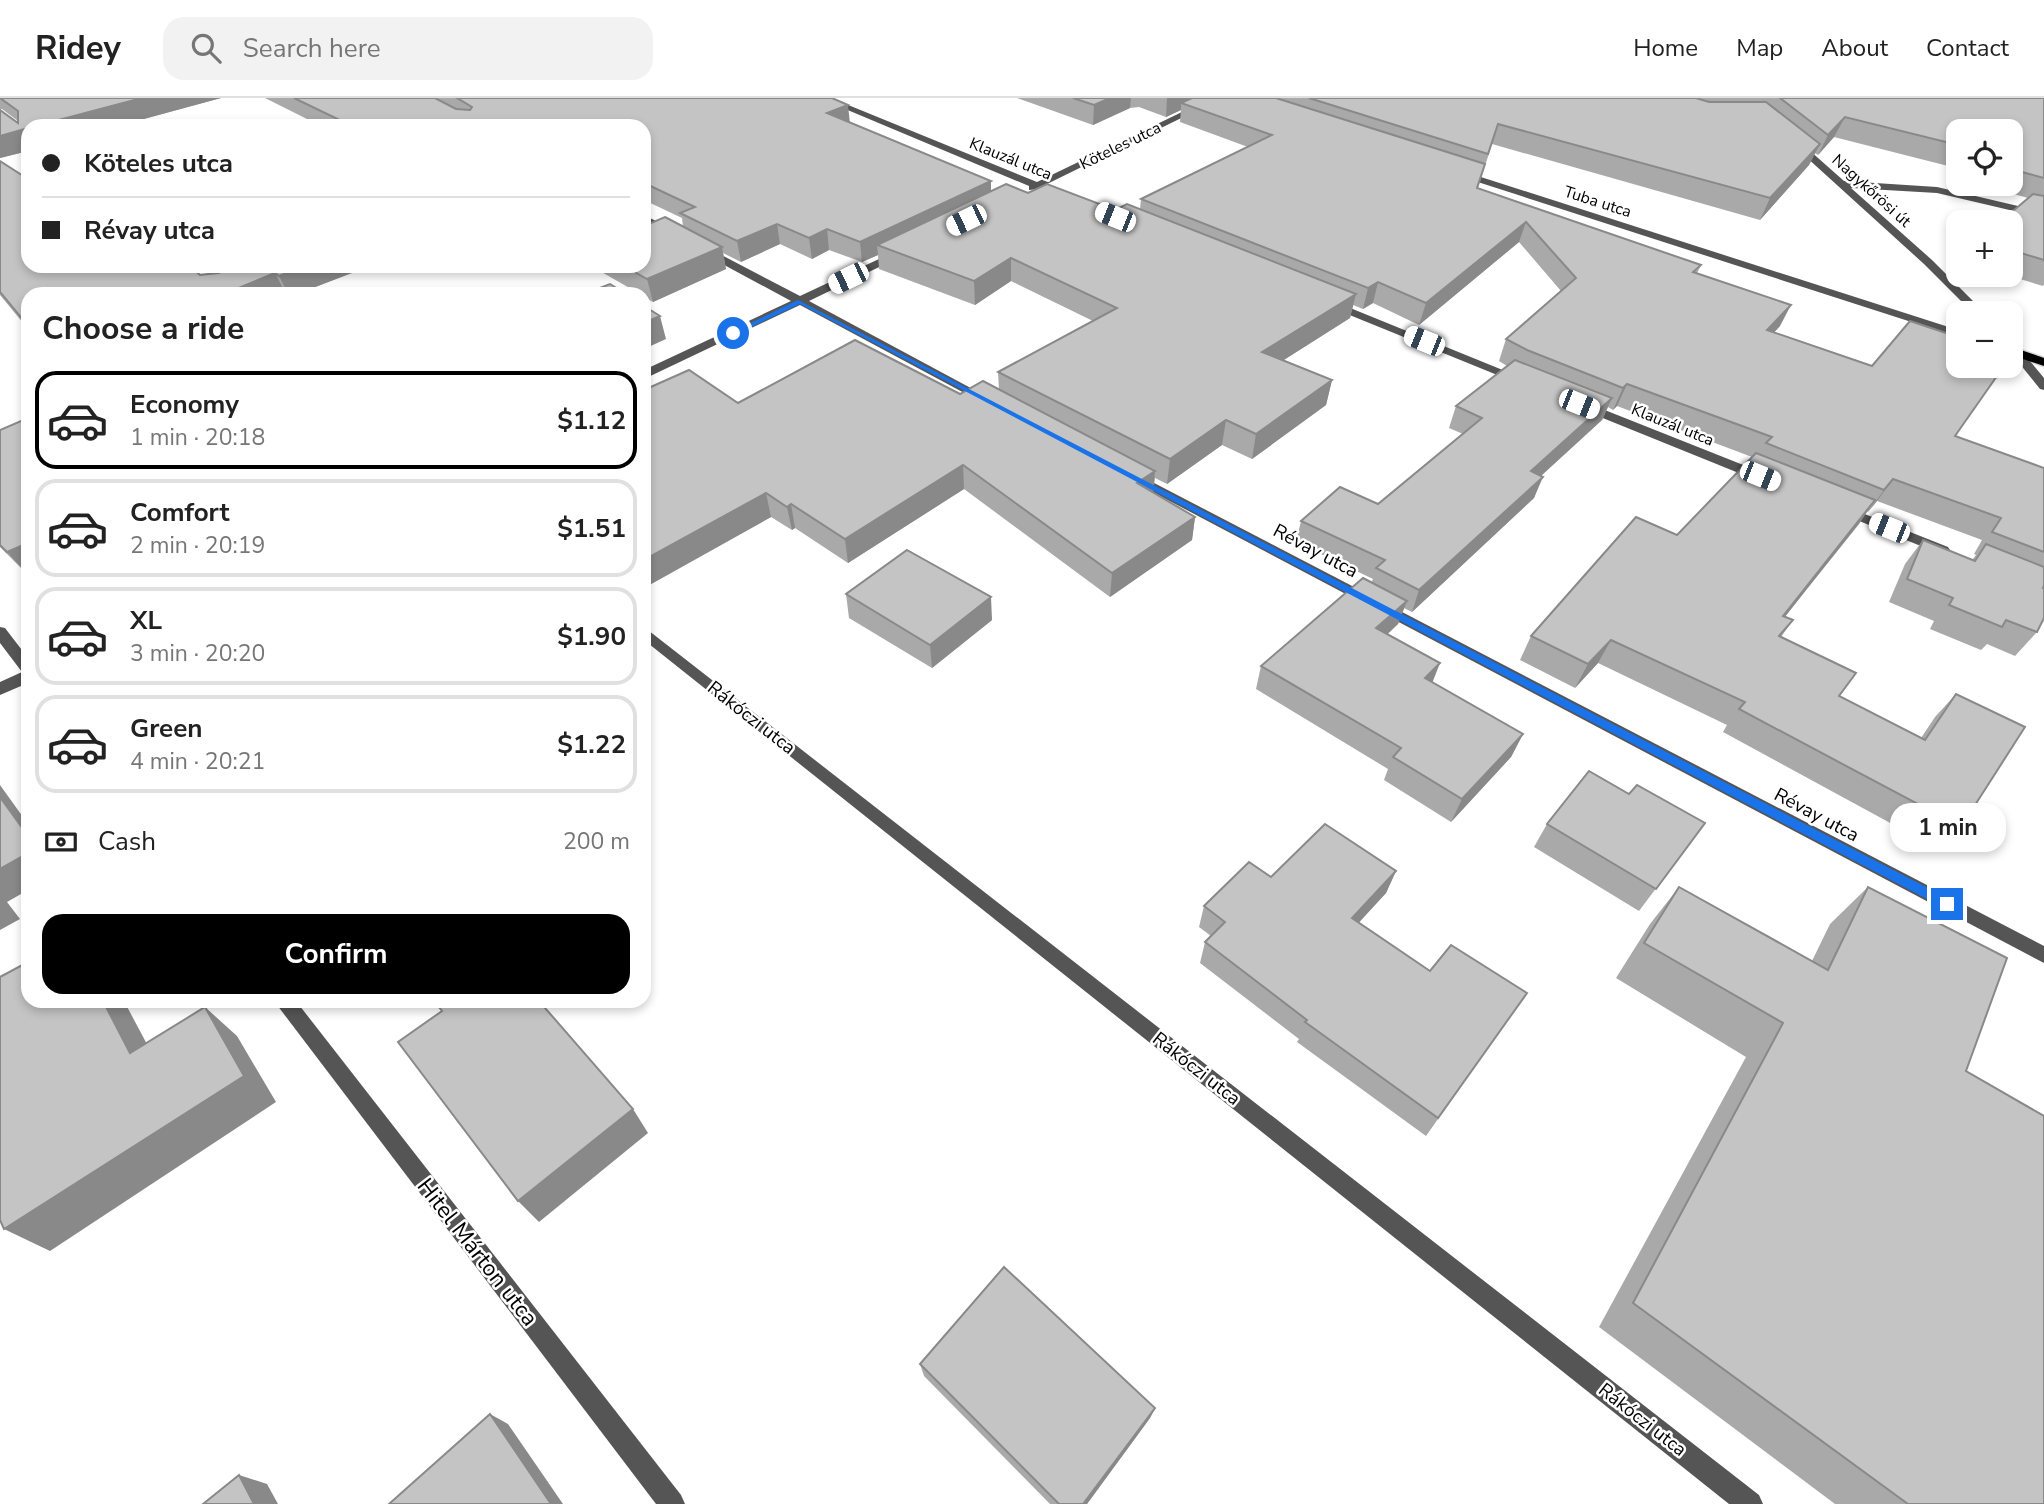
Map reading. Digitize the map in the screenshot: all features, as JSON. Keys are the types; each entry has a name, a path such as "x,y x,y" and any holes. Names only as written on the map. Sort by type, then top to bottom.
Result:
{"main road":[{"path":"2023,354 2044,362"}],"street":[{"name":"Klauzál utca","path":"823,98 1076,201"},
{"name":"Köteles utca","path":"1025,192 1217,98"},
{"name":"Nagykőrösi út","path":"1791,139 1966,301"},
{"name":"Tuba utca","path":"1448,169 1946,330"},
{"path":"1842,184 1947,192 2044,215"},
{"path":"651,222 997,405"},
{"path":"651,372 912,246"},
{"path":"1321,300 1528,383"},
{"path":"2023,362 2044,386"},
{"name":"Klauzál utca","path":"1566,398 1773,482"},
{"name":"Révay utca","path":"1121,470 2044,955"},
{"path":"1825,502 1954,554"},
{"path":"0,632 21,660"},
{"name":"Rákóczi utca","path":"651,638 1751,1504"},
{"path":"0,689 21,679"},
{"name":"Hitel Márton utca","path":"289,1008 672,1504"}],"building":[{"path":"0,98 142,98 62,119 21,119 21,130 0,136 0,110 18,123 18,111"},
{"path":"294,98 435,98 456,109 470,110 472,107 457,98 832,98 848,105 827,113 991,181 860,242 827,229 809,238 777,224 737,241 680,213 695,207 651,186 651,119 338,119"},
{"path":"1073,98 1110,98 1094,105"},
{"path":"1192,98 1276,98 1485,164 1477,188 1701,265 1693,272 1791,305 1767,330 1872,366 1910,321 1946,333 1946,378 1996,378 1955,436 2044,468 2044,552 1992,532 2001,518 1893,479 1884,490 1766,443 1772,437 1627,384 1623,388 1506,339 1576,278 1526,222 1426,303 1378,282 1368,288 1141,199 1272,135 1181,103"},
{"path":"1309,98 1696,98 1709,102 1766,102 1820,144 1770,198 1498,124 1488,154"},
{"path":"1780,98 2044,98 2044,178 2023,172 2023,119 1946,119 1946,142 1845,117 1828,135"},
{"path":"0,161 21,174 21,273 275,273 241,287 21,287 21,318 0,292"},
{"path":"1006,184 1028,193 1047,184 1115,210 1127,204 1356,294 1262,352 1332,380 1256,434 1226,420 1170,459 998,372 1117,308 1011,258 974,281 877,245"},
{"path":"2033,194 2044,196 2044,260 2023,254 2023,210 2014,210"},
{"path":"665,217 722,247 647,279 636,273 651,273 651,223"},
{"path":"651,310 660,316 651,320"},
{"path":"855,340 960,394 983,381 1155,471 1137,483 1195,517 1112,573 963,465 845,539 791,504 787,507 766,493 651,556 651,387 689,370 738,403"},
{"path":"1515,360 1612,398 1531,471 1543,477 1419,590 1376,568 1385,560 1301,521 1340,487 1378,504 1482,418 1456,406"},
{"path":"21,421 21,546 7,552 0,545 0,430"},
{"path":"1756,453 1875,500 1783,616 1793,620 1779,636 1856,673 1839,696 1925,740 1956,694 2025,727 1961,827 1739,709 1745,702 1611,640 1588,664 1531,636 1636,517 1677,535"},
{"path":"1923,540 1975,561 1986,544 2044,567 2044,618 2037,632 2006,620 2002,627 1949,605 1953,598 1907,579"},
{"path":"907,550 991,597 930,645 846,594"},
{"path":"1363,578 1407,601 1376,628 1440,663 1425,678 1523,734 1462,799 1393,757 1401,748 1261,666"},
{"path":"1589,771 1629,794 1637,785 1705,823 1656,889 1547,824"},
{"path":"0,797 21,826 21,857 0,869"},
{"path":"1325,824 1396,871 1352,918 1430,971 1451,945 1527,993 1438,1118 1305,1022 1307,1020 1205,942 1225,922 1204,906 1249,862 1271,877"},
{"path":"1679,887 1828,970 1868,887 2007,958 1966,1071 2044,1116 2044,1504 1908,1504 1633,1303 1783,1023 1644,943"},
{"path":"21,966 21,1008 107,1008 130,1053 206,1008 244,1076 4,1229 0,1220 0,977"},
{"path":"440,1008 545,1008 633,1109 518,1201 398,1042 442,1011"},
{"path":"1004,1267 1155,1408 1083,1504 1059,1504 920,1364"},
{"path":"490,1414 551,1504 389,1504"},
{"path":"239,1475 254,1504 203,1504"}],"route":[{"path":"733,333 800,301 1947,904"}]}
